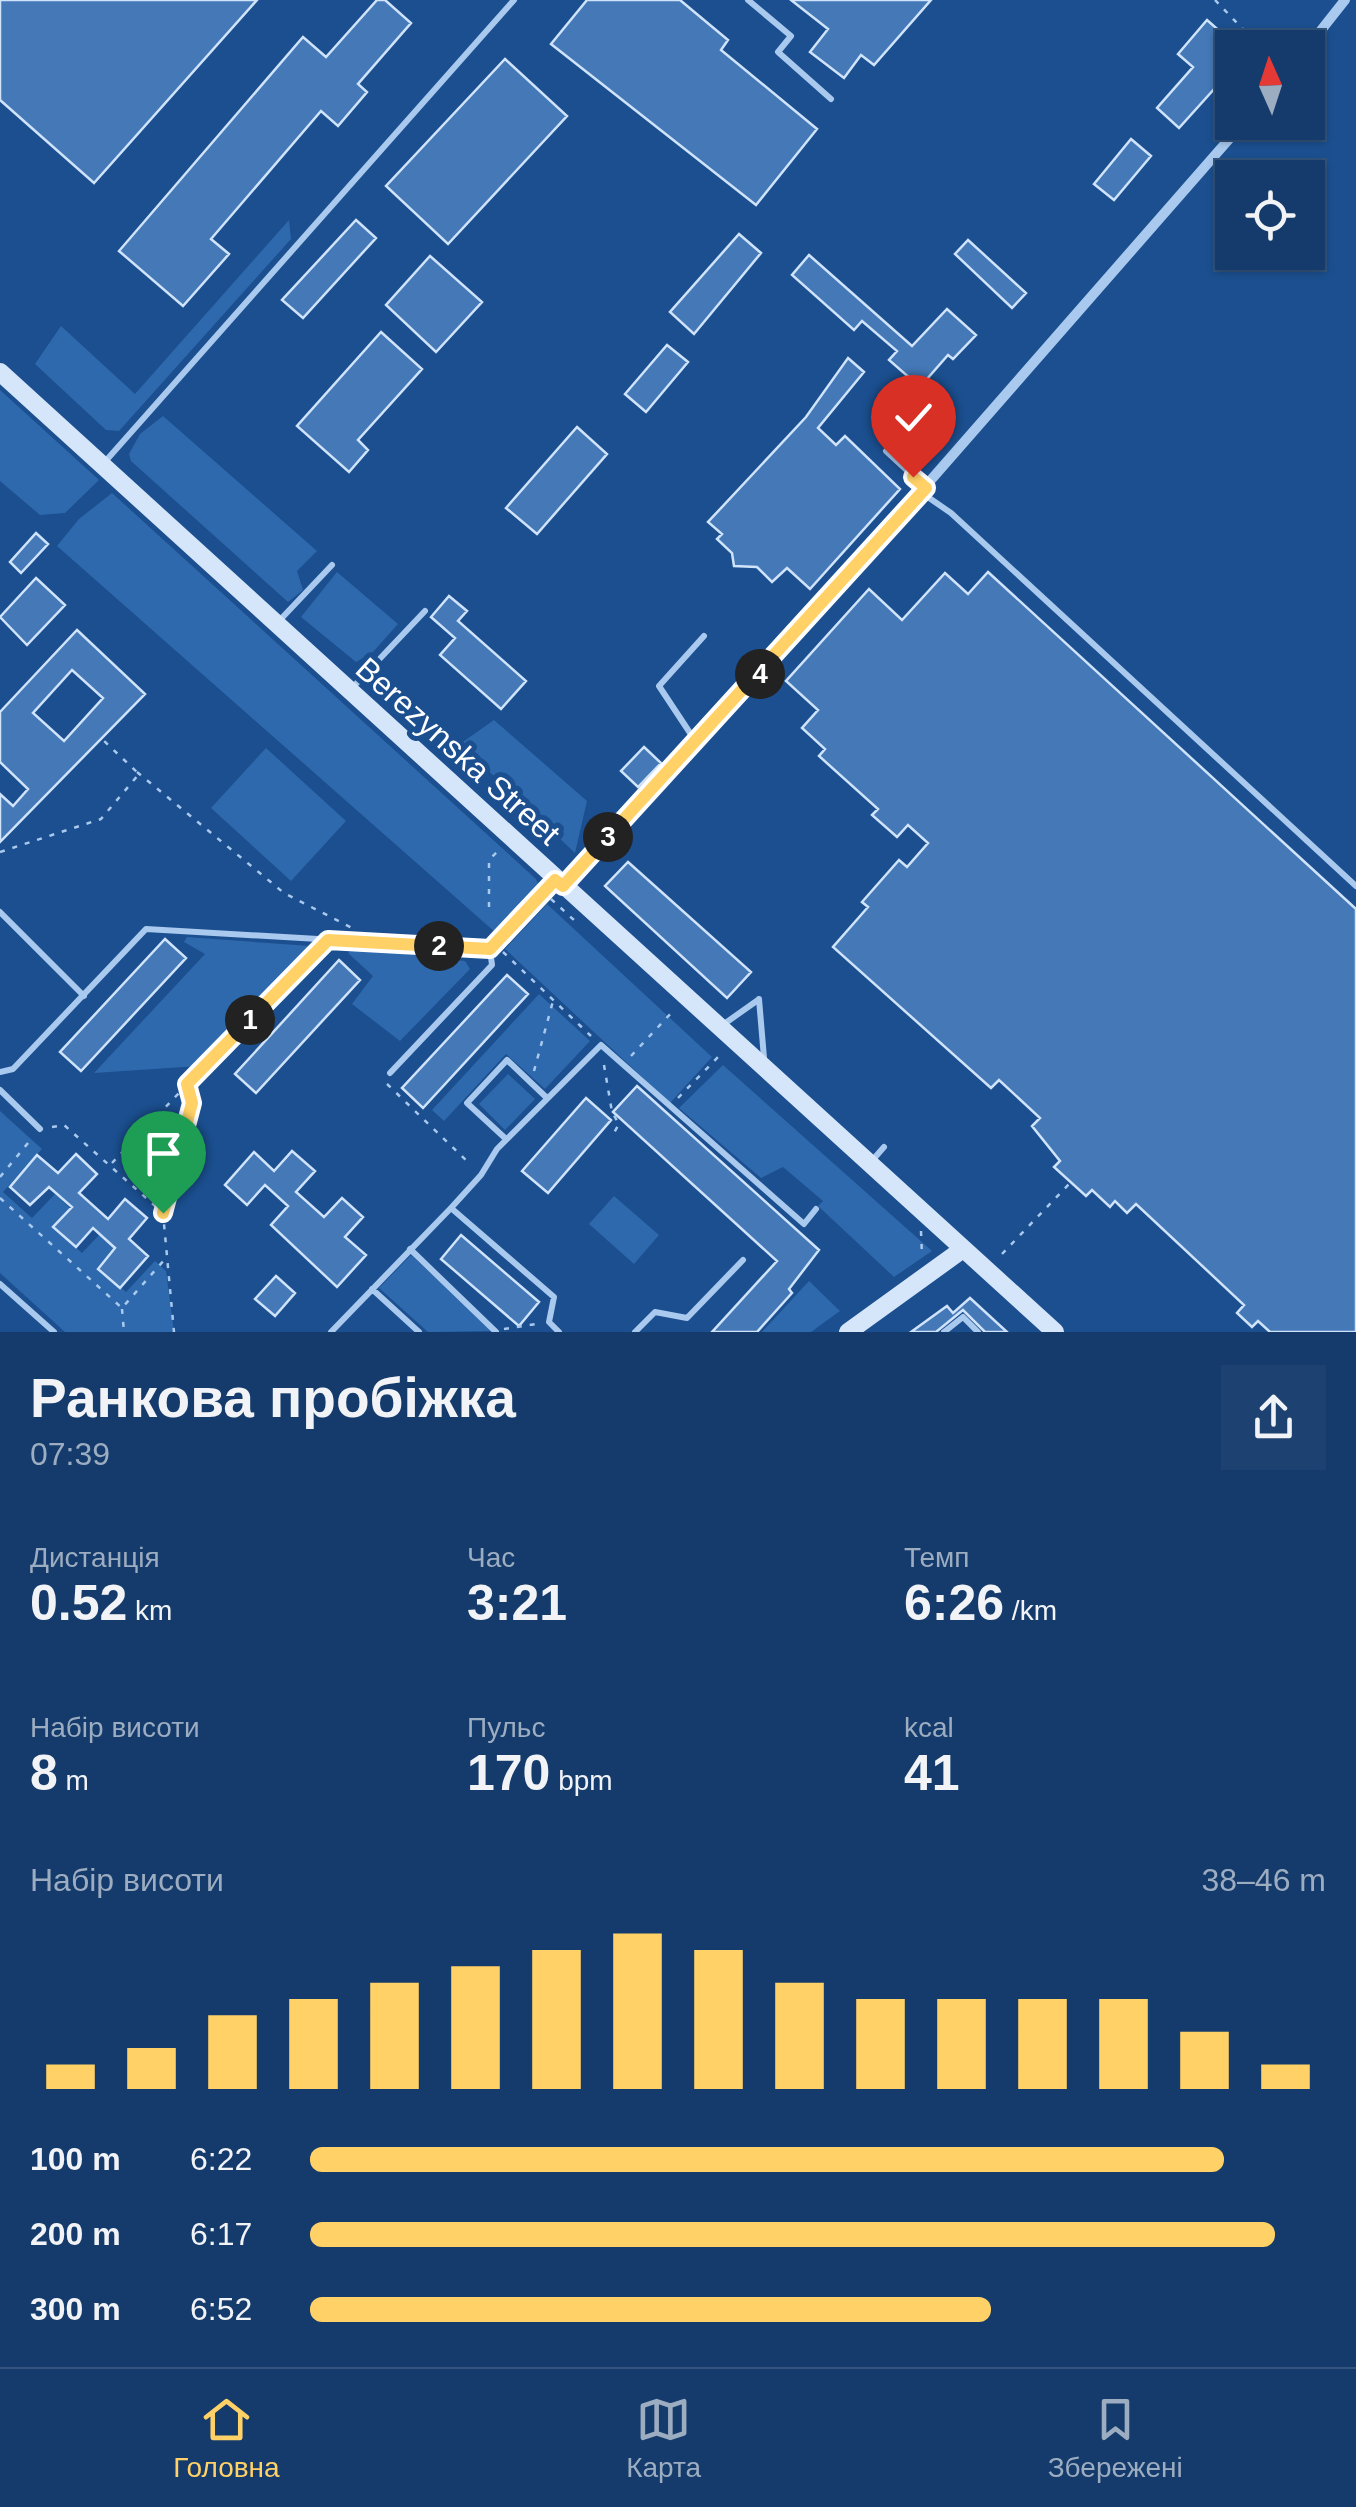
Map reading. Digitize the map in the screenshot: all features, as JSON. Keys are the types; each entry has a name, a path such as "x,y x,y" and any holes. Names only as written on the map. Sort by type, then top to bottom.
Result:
{"street":[{"path":"1321,30 1345,0"},
{"path":"556,888 697,743 924,491 1228,140"},
{"name":"Berezynska Street","path":"0,372 510,840 556,888 686,996 1056,1332"},
{"path":"851,1331 964,1249"}],"lane":[{"path":"102,465 514,0"},
{"path":"748,0 791,36 778,52 831,100"},
{"path":"886,451 924,491 1356,886"},
{"path":"275,625 332,564"},
{"path":"349,692 425,611"},
{"path":"697,743 660,686 704,636"},
{"path":"0,1072 13,1069 146,929 492,946 556,888"},
{"path":"0,912 84,996"},
{"path":"187,1084 328,940"},
{"path":"390,1074 492,965 492,946"},
{"path":"727,1034 759,999 762,1055 770,1073"},
{"path":"331,1332 451,1208 506,1140 600,1045 804,1224 816,1209"},
{"path":"506,1140 467,1103 507,1060 547,1098"},
{"path":"0,1090 40,1129"},
{"path":"869,1164 884,1147"},
{"path":"451,1208 554,1297 549,1322 560,1332"},
{"path":"410,1249 497,1331"},
{"path":"635,1332 655,1312 687,1318 743,1260"},
{"path":"0,1284 54,1332"},
{"path":"372,1289 419,1332"},
{"path":"946,1331 963,1318 978,1332"}],"path":[{"path":"1215,0 1244,30"},
{"path":"102,739 284,893 357,930 355,941"},
{"path":"0,852 102,819 137,772"},
{"path":"489,907 489,860 510,840"},
{"path":"556,888 575,921"},
{"path":"492,946 600,1045 612,1112 619,1124 611,1138"},
{"path":"624,1064 686,996"},
{"path":"531,1082 553,1000"},
{"path":"670,1106 727,1034"},
{"path":"390,1074 382,1080 481,1175"},
{"path":"110,1164 187,1084"},
{"path":"174,1332 163,1213 192,1103 187,1084"},
{"path":"0,1178 40,1129 64,1125 163,1213"},
{"path":"1002,1254 1071,1182"},
{"path":"0,1198 122,1308 124,1332"},
{"path":"921,1260 924,1246 919,1234 932,1220"},
{"path":"122,1308 167,1257"},
{"path":"497,1331 543,1323"}],"shaded area":[{"path":"289,220 291,239 119,431 106,430 35,364 61,326 135,394"},
{"path":"0,390 99,480 65,513 40,515 0,481"},
{"path":"163,416 317,551 297,571 303,590 288,602 131,461 129,454 140,434"},
{"path":"112,493 536,879 539,886 496,933 57,546 79,519"},
{"path":"337,572 398,624 373,652 356,662 301,617"},
{"path":"494,720 587,801 575,853 460,744"},
{"path":"266,748 346,821 291,881 211,808"},
{"path":"547,904 712,1057 670,1103 505,949"},
{"path":"187,937 310,946 199,1066 94,1073 205,954 184,942"},
{"path":"353,948 465,961 470,969 400,1041 352,1004 373,976 348,953"},
{"path":"539,994 590,1041 545,1089 506,1054 444,1121 432,1110"},
{"path":"723,1065 932,1251 894,1277 818,1206 823,1201 783,1167 761,1178 679,1108"},
{"path":"508,1074 535,1099 505,1130 479,1104"},
{"path":"0,1111 42,1149 3,1192 32,1218 55,1194 71,1209 54,1229 82,1253 101,1233 117,1248 99,1268 126,1292 155,1261 166,1271 174,1332 65,1332 0,1273"},
{"path":"614,1196 659,1235 634,1264 589,1224"},
{"path":"411,1255 494,1331 428,1332 379,1288"},
{"path":"809,1281 840,1311 811,1332 762,1332"}],"building":[{"path":"0,0 257,0 94,183 0,100"},
{"path":"377,0 385,0 411,23 358,84 367,92 338,126 321,111 211,239 229,254 183,306 119,251 303,37 326,57"},
{"path":"587,0 680,0 728,40 721,50 817,129 756,205 551,44"},
{"path":"791,0 931,0 874,65 861,55 844,78 810,52 828,29"},
{"path":"1207,20 1218,30 1215,30 1215,88 1179,128 1157,108 1193,67 1178,54"},
{"path":"505,59 567,116 448,244 386,186"},
{"path":"1131,139 1151,156 1114,200 1094,184"},
{"path":"356,220 376,238 303,318 282,300"},
{"path":"739,234 761,253 694,334 670,312"},
{"path":"968,240 1026,293 1012,308 955,254"},
{"path":"809,255 912,346 947,309 976,335 953,359 948,355 920,387 889,360 897,351 862,321 854,330 792,275"},
{"path":"430,256 482,302 436,352 386,305"},
{"path":"381,332 422,369 358,440 368,450 349,472 297,426"},
{"path":"667,345 688,362 646,412 625,394"},
{"path":"848,358 864,372 818,428 836,445 845,436 900,489 810,589 787,568 772,582 757,567 734,566 732,553 717,539 722,534 708,522 806,417"},
{"path":"577,427 607,454 537,534 506,508"},
{"path":"36,533 48,544 21,573 10,562"},
{"path":"988,572 1356,909 1356,1332 1270,1332 1258,1321 1252,1327 1237,1313 1244,1305 1136,1204 1127,1213 1115,1201 1110,1207 1092,1190 1086,1196 1054,1167 1060,1161 1032,1126 1040,1118 999,1080 991,1088 833,947 868,907 862,902 899,860 907,867 928,843 908,825 897,837 872,815 878,809 819,756 825,749 802,728 818,710 786,681 869,589 902,620 945,573 968,594"},
{"path":"36,578 65,605 27,645 0,617"},
{"path":"449,596 467,611 458,621 526,681 501,709 440,655 455,638 431,617"},
{"path":"77,630 145,694 0,842 0,794 13,806 28,789 0,762 0,712","holes":["72,670 103,698 64,741 33,713"]},
{"path":"644,747 661,763 638,787 621,771"},
{"path":"628,862 751,972 727,998 605,886"},
{"path":"165,939 186,958 81,1071 60,1052"},
{"path":"339,960 360,980 256,1093 235,1074"},
{"path":"507,975 528,994 423,1108 402,1088"},
{"path":"637,1086 819,1250 789,1289 792,1293 757,1332 712,1332 777,1261 613,1112"},
{"path":"586,1098 611,1120 548,1193 522,1171"},
{"path":"292,1151 315,1171 296,1192 324,1217 342,1198 363,1217 345,1237 366,1255 337,1287 271,1225 288,1206 265,1185 247,1205 225,1185 254,1152 274,1171"},
{"path":"76,1154 97,1174 79,1193 108,1219 125,1199 147,1218 129,1239 148,1256 120,1288 98,1269 115,1248 93,1228 76,1247 53,1227 72,1207 49,1187 30,1205 10,1187 37,1155 58,1173"},
{"path":"461,1235 539,1302 519,1326 441,1259"},
{"path":"276,1276 295,1293 275,1316 255,1299"},
{"path":"970,1298 1007,1332 985,1332 963,1310 936,1332 911,1332 947,1306 953,1313"}],"route":[{"path":"163,1213 192,1103 187,1084 328,940 490,949 555,880 563,886 798,634 926,488 913,477"}]}
